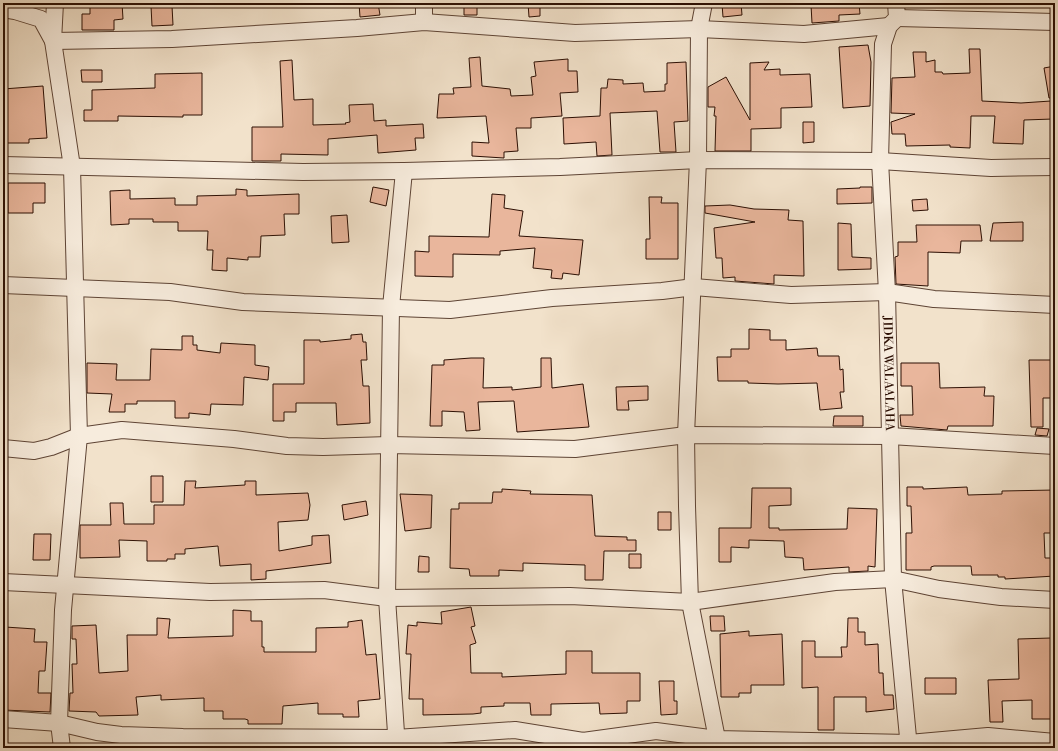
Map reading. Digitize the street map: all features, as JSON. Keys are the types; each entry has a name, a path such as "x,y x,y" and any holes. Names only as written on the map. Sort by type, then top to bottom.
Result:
{"street":[{"path":"55,3 53,41 72,167 79,436 66,585 59,723 62,748"},
{"path":"424,3 424,22"},
{"path":"704,3 698,30 698,160 694,287 686,435 686,506 690,602 717,744"},
{"path":"3,9 15,10 41,19 53,41"},
{"path":"53,41 172,40 357,28 424,22 575,33 698,30 804,34 894,16 1055,22"},
{"name":"JIDKA WALAALAHA","path":"894,16 883,44 880,161 887,292 893,579 909,745"},
{"path":"3,165 303,172 560,167 698,160 880,161 991,168 1055,167"},
{"path":"397,743 387,598 391,307 404,171"},
{"path":"3,285 170,292 243,302 450,310 552,298 662,291 694,287 791,295 887,292 934,299 1055,305"},
{"path":"3,448 34,450 51,447 79,436 122,430 234,439 287,446 389,445 575,449 686,435 890,436 1055,446"},
{"path":"3,582 210,592 324,590 387,598 570,596 690,602 835,582 893,579 939,589 1001,597 1055,600"},
{"path":"3,719 59,723 97,732 121,735 397,743 515,730 582,741 656,731 717,744 909,745 988,736 1055,742"}],"building":[{"path":"90,3 122,3 123,19 114,20 114,30 82,30 82,14 90,14"},
{"path":"359,3 378,3 380,15 360,17"},
{"path":"464,3 477,3 477,15 464,15"},
{"path":"528,3 540,3 540,16 529,17"},
{"path":"741,3 742,15 723,17 722,4"},
{"path":"859,3 860,14 839,15 839,21 812,23 811,5"},
{"path":"151,6 172,6 173,25 152,26"},
{"path":"868,45 871,62 870,106 843,108 839,47"},
{"path":"969,49 980,49 982,101 1021,103 1051,101 1053,119 1024,120 1023,144 993,143 995,116 971,116 970,148 950,147 950,145 906,146 905,134 892,134 891,122 915,114 891,113 892,78 915,77 913,52 926,52 926,62 935,60 935,72 942,72 943,74 970,73"},
{"path":"480,57 482,86 510,89 511,96 533,95 531,77 536,76 534,62 568,59 568,71 577,71 578,92 560,93 562,116 531,118 531,128 516,128 518,151 504,152 504,158 472,156 472,142 489,143 486,116 437,118 439,94 454,94 453,88 471,87 469,58"},
{"path":"292,60 294,100 313,99 313,125 346,124 345,123 350,122 349,105 373,104 374,121 386,120 386,126 423,124 424,138 415,138 416,150 378,153 377,135 328,139 328,155 281,154 281,161 252,161 252,127 283,127 280,61"},
{"path":"686,62 688,121 674,122 676,152 660,152 657,111 610,113 612,155 597,156 596,142 564,144 563,118 600,116 601,88 607,88 608,79 623,80 623,84 643,83 644,92 665,91 665,84 667,84 667,63"},
{"path":"769,62 764,70 780,69 780,75 810,74 812,107 781,108 781,128 751,129 751,151 715,151 716,116 714,116 715,107 708,107 708,87 726,77 750,120 750,63"},
{"path":"1055,66 1055,98 1049,98 1044,68"},
{"path":"81,70 102,70 102,82 82,82"},
{"path":"202,73 202,115 183,115 183,117 118,116 118,121 84,121 84,110 92,110 92,90 155,88 155,74"},
{"path":"43,86 47,138 29,139 29,143 3,143 3,89"},
{"path":"803,122 814,122 814,142 803,143"},
{"path":"8,183 45,183 45,203 33,203 33,213 8,213"},
{"path":"373,187 389,190 386,206 370,202"},
{"path":"872,187 872,203 837,204 837,189"},
{"path":"236,189 247,190 247,196 299,194 299,214 284,214 285,235 261,236 260,257 248,257 248,260 227,258 227,271 212,270 213,250 207,250 208,231 178,231 178,222 153,222 153,219 129,219 129,224 111,225 110,191 130,190 130,199 175,198 175,205 197,205 197,196 236,195"},
{"path":"492,194 505,195 504,208 523,211 519,236 583,240 579,275 563,273 562,279 551,278 552,270 533,268 535,248 500,251 500,255 453,254 453,277 415,276 415,251 429,252 429,236 489,237"},
{"path":"649,197 662,197 661,203 678,203 678,259 646,259 646,239 650,239"},
{"path":"927,199 928,210 913,211 912,200"},
{"path":"730,205 754,209 789,210 788,220 803,221 804,276 774,275 774,284 735,281 735,277 723,278 722,258 716,258 714,228 755,222 705,213 705,206"},
{"path":"347,215 349,242 332,243 331,216"},
{"path":"1023,222 1023,241 990,241 993,223"},
{"path":"838,223 851,224 852,257 871,258 871,269 838,270"},
{"path":"916,225 980,225 982,241 961,241 960,253 928,252 928,286 896,284 895,257 898,256 898,242 917,242"},
{"path":"749,329 770,330 770,340 786,340 786,350 817,348 818,356 839,356 840,370 843,369 844,392 840,392 842,408 820,410 817,383 778,384 748,383 748,381 718,381 717,357 731,357 731,349 749,349"},
{"path":"362,334 363,342 366,342 367,360 361,360 363,386 369,386 370,423 337,425 336,403 296,403 296,412 284,412 284,421 273,421 273,384 304,384 304,340 320,340 320,342 351,339 351,335"},
{"path":"182,336 193,336 193,345 197,345 197,350 220,353 221,343 255,345 255,365 269,367 268,380 244,377 243,405 211,404 210,415 189,413 189,418 175,418 175,401 137,401 137,404 125,404 125,412 109,412 112,394 87,393 87,363 117,364 116,380 150,380 151,349 182,350"},
{"path":"484,358 483,388 512,387 512,390 541,387 541,358 551,358 552,388 583,384 589,427 517,432 514,401 478,402 480,430 466,431 464,412 442,411 442,426 430,426 432,365 444,365 444,360"},
{"path":"1029,360 1055,360 1055,398 1043,398 1043,427 1031,427"},
{"path":"901,363 939,363 940,388 985,387 984,396 994,396 993,426 948,426 947,430 901,426 900,415 913,415 912,386 901,386"},
{"path":"648,386 648,400 628,401 629,410 617,410 616,387"},
{"path":"834,416 863,416 863,426 833,426"},
{"path":"1037,428 1049,429 1047,436 1035,435"},
{"path":"151,476 163,476 163,502 151,502"},
{"path":"185,481 196,481 195,488 245,485 245,481 256,481 256,495 308,493 310,505 308,520 278,522 279,551 312,545 312,536 329,535 331,563 266,571 266,579 251,580 251,564 220,566 218,546 185,549 185,554 175,554 175,559 167,559 167,561 147,561 147,541 119,540 120,557 80,558 80,525 111,525 110,503 123,503 124,524 154,524 154,505 184,505"},
{"path":"907,487 923,487 923,489 967,487 968,495 1002,494 1002,491 1055,490 1055,533 1044,533 1045,558 1055,558 1055,576 1005,579 1005,577 998,577 998,575 972,575 971,566 934,566 931,567 931,570 906,570 906,533 912,533 911,506 907,506"},
{"path":"752,488 791,488 791,505 769,506 769,528 779,528 779,530 847,529 848,508 877,509 875,567 868,566 868,571 849,572 849,567 804,570 803,558 785,557 784,541 749,540 749,548 731,547 731,562 719,562 719,528 751,528"},
{"path":"502,489 531,491 530,494 592,495 595,536 627,537 627,540 636,540 636,551 604,551 603,580 585,580 585,565 523,563 523,571 499,570 499,576 470,576 469,569 450,568 451,509 459,509 459,503 492,503 493,492 502,492"},
{"path":"400,494 432,495 431,528 405,531"},
{"path":"366,501 368,515 344,520 342,505"},
{"path":"658,512 671,512 671,530 658,530"},
{"path":"34,534 51,534 50,560 33,560"},
{"path":"629,554 641,554 641,568 629,568"},
{"path":"419,556 429,557 429,572 418,572"},
{"path":"471,607 475,626 471,627 476,643 470,645 471,673 502,673 502,677 566,674 566,651 592,651 592,673 640,673 640,701 627,701 627,713 600,714 599,703 551,704 551,715 531,715 530,703 504,703 504,706 481,707 481,713 423,715 423,699 409,699 411,654 406,654 408,625 417,626 417,622 442,624 441,612"},
{"path":"233,610 251,611 251,621 262,621 262,647 264,647 264,652 316,652 316,628 348,627 348,622 362,620 366,655 376,654 380,699 358,701 359,717 343,717 343,714 318,714 318,703 283,706 282,724 248,724 248,720 245,719 223,719 223,711 204,711 204,698 161,700 161,695 136,697 138,715 99,716 96,712 69,711 70,693 73,693 72,664 77,664 76,639 72,639 72,626 96,625 99,673 128,671 127,635 157,635 157,618 170,619 168,638 233,636"},
{"path":"710,616 724,616 725,631 711,631"},
{"path":"848,618 858,618 858,632 865,632 865,645 878,644 879,673 883,673 884,695 893,695 894,709 866,712 866,697 834,697 834,730 818,730 818,687 802,688 802,641 815,641 815,657 842,657 841,647 847,647"},
{"path":"5,627 35,629 34,642 47,642 45,671 39,671 38,693 51,693 50,712 3,710"},
{"path":"749,631 749,636 782,634 784,685 751,685 751,693 739,693 739,697 721,697 720,634"},
{"path":"1051,638 1053,719 1032,719 1032,700 1002,701 1003,722 990,722 988,680 1019,679 1018,639"},
{"path":"925,678 956,678 956,694 925,694"},
{"path":"659,681 674,681 674,701 677,701 677,714 661,715"}]}
